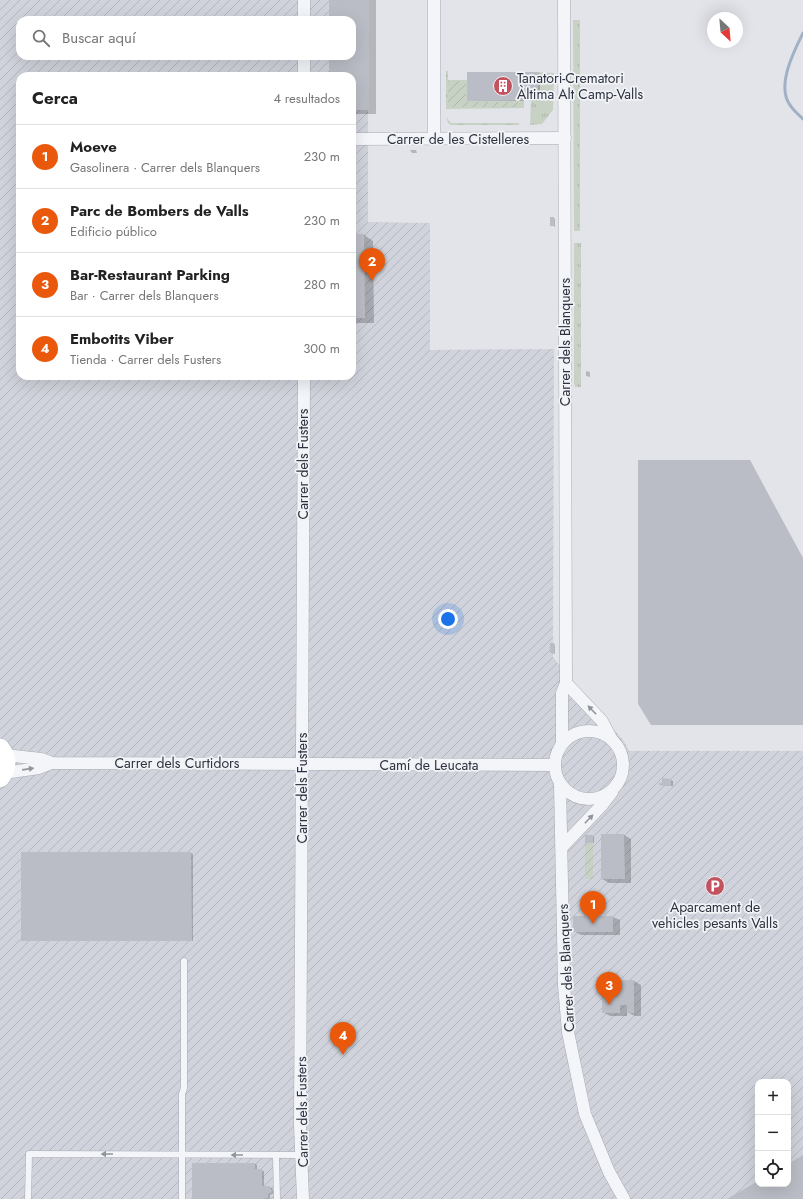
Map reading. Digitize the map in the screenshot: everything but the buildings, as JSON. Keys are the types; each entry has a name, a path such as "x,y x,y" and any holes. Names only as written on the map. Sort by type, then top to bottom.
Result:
{"street":[{"path":"304,0 304,16"},
{"path":"434,0 434,139"},
{"name":"Carrer dels Blanquers","path":"562,744 562,693 566,683 564,0"},
{"path":"304,60 304,72"},
{"name":"Carrer de les Cistelleres","path":"356,139 565,138"},
{"name":"Carrer dels Fusters","path":"303,1199 302,764 304,380"},
{"path":"562,847 602,806 622,775 623,763 620,751 602,721 566,683"},
{"path":"613,741 602,734 590,731 577,733 562,744 557,754 555,766 560,783 569,792 587,799 606,794 616,786"},
{"name":"Carrer dels Curtidors","path":"1,763 42,759 52,763"},
{"name":"Carrer dels Curtidors","path":"1,763 39,768 52,763 302,764"},
{"name":"Camí de Leucata","path":"302,764 555,766"},
{"name":"Carrer dels Blanquers","path":"560,783 564,985 568,1032 586,1114 609,1172 624,1199"}],"lane":[{"path":"182,1199 184,961"},
{"path":"28,1199 28,1154 302,1155"},
{"path":"276,1155 276,1199"}],"shaded area":[{"path":"0,0 368,0 368,222 430,223 430,350 554,349 553,657 584,696 624,741 629,751 803,751 803,1199 0,1199"}],"green space":[{"path":"573,20 580,20 580,231 574,231"},
{"path":"446,71 448,71 448,80 467,80 468,101 524,100 524,108 446,109","holes":["466,102 523,102 448,107"]},
{"path":"538,72 554,73 553,110 542,124 530,125 531,100 538,100"},
{"path":"448,81 466,81 466,102 523,102 523,107 448,107"},
{"path":"446,117 451,123 519,123 519,125 451,125 448,123"},
{"path":"574,243 581,243 581,387 575,387 574,383"},
{"path":"585,843 593,843 593,879 585,879"}],"waterway":[{"path":"803,33 791,59 785,88 786,97 790,105 803,119"}],"place":[{"name":"Tanatori-Crematori Àltima Alt Camp-Valls","path":"503,86"},
{"name":"Parc de Bombers de Valls","path":"372,281"},
{"name":"Aparcament de vehicles pesants Valls","path":"715,886"},
{"name":"Moeve","path":"593,924"},
{"name":"Bar-Restaurant Parking","path":"609,1005"},
{"name":"Embotits Viber","path":"343,1055"}]}
